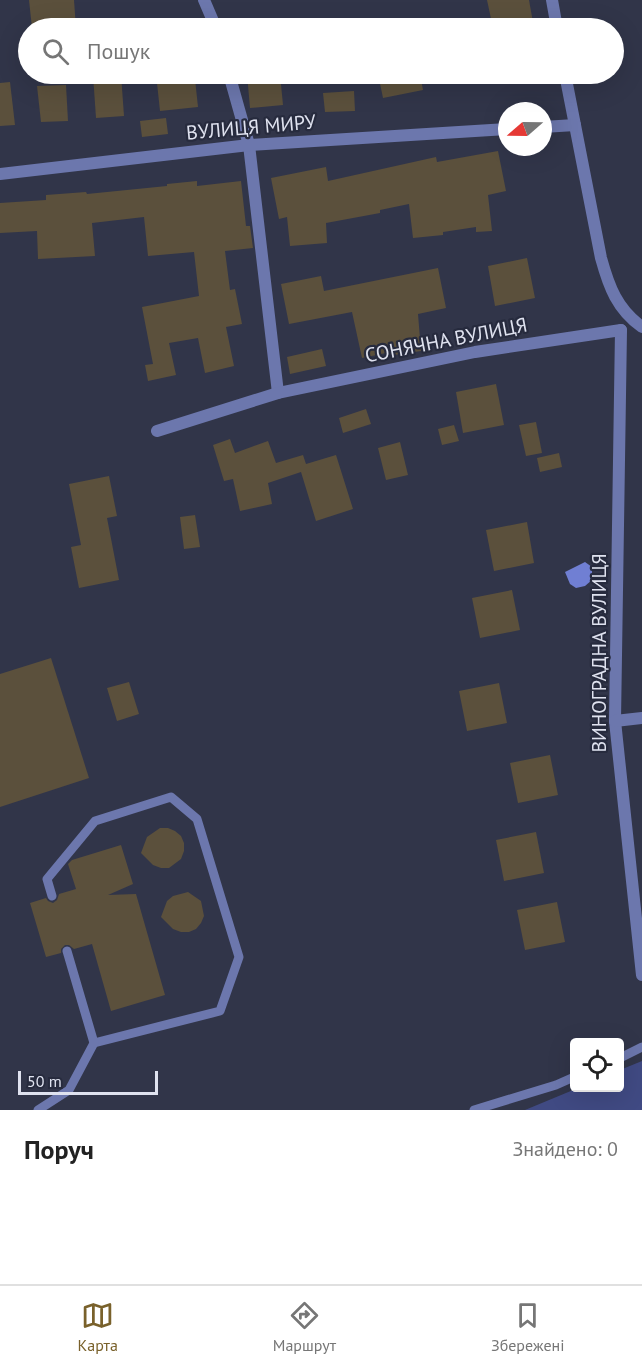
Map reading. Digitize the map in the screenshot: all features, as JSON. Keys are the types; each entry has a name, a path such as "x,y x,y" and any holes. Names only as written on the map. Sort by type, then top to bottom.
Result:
{"street":[{"path":"204,0 212,18"},
{"path":"552,0 555,18"},
{"path":"232,84 249,145 278,393"},
{"path":"567,84 601,258 619,306 637,323 621,330"},
{"path":"552,126 575,125"},
{"name":"ВУЛИЦЯ МИРУ","path":"0,174 249,145 498,130"},
{"name":"СОНЯЧНА ВУЛИЦЯ","path":"157,431 278,393 475,352 621,330"},
{"name":"ВИНОГРАДНА ВУЛИЦЯ","path":"621,330 615,721 642,975"},
{"path":"615,721 642,718"}],"lane":[{"path":"52,896 47,879 95,821 171,797 197,819 238,957 220,1011 94,1043"},
{"path":"38,1110 69,1090 94,1043 67,951"},
{"path":"624,1056 642,1047"},
{"path":"474,1110 570,1079"}],"shaded area":[{"path":"585,562 592,567 592,580 585,586 576,588 570,584 565,572"},
{"path":"642,1061 642,1110 525,1110 570,1091 624,1092 624,1068"}],"building":[{"path":"29,0 74,0 75,18 31,18"},
{"path":"487,0 529,0 532,18 491,18"},
{"path":"10,82 15,125 0,126 0,83"},
{"path":"94,84 122,84 124,116 96,118"},
{"path":"157,84 196,84 198,107 160,111"},
{"path":"248,84 281,84 283,105 250,108"},
{"path":"380,84 422,84 423,90 383,98"},
{"path":"66,85 68,121 41,122 37,86"},
{"path":"354,91 355,111 325,112 323,93"},
{"path":"166,118 168,134 142,137 140,121"},
{"path":"498,151 506,191 488,195 492,231 476,232 476,227 443,232 443,235 413,238 409,204 380,210 380,213 326,223 327,243 290,246 287,217 279,219 271,178 326,167 328,181 436,157 437,162"},
{"path":"197,181 197,186 241,181 246,226 250,226 253,248 225,251 230,290 235,289 242,324 226,327 234,366 205,373 198,338 169,343 176,375 148,381 145,365 153,364 142,307 199,296 194,252 148,256 144,217 92,223 95,256 38,259 37,231 0,233 0,203 46,200 46,195 86,192 87,194"},
{"path":"527,258 535,298 495,306 488,266"},
{"path":"438,268 446,308 418,314 421,351 387,356 386,353 362,358 352,312 289,324 281,284 321,276 324,291"},
{"path":"322,349 326,366 290,374 287,357"},
{"path":"496,384 504,425 463,433 456,392"},
{"path":"366,409 371,424 343,433 339,418"},
{"path":"536,422 542,453 526,456 519,425"},
{"path":"454,425 459,441 442,445 438,429"},
{"path":"230,439 235,453 268,441 276,463 303,455 306,464 336,455 353,509 316,521 301,472 268,483 272,504 240,511 233,479 224,481 213,445"},
{"path":"400,442 408,475 386,480 378,448"},
{"path":"559,453 562,467 540,472 537,458"},
{"path":"109,476 117,516 107,518 119,580 79,588 71,547 81,545 69,484"},
{"path":"195,515 200,547 184,549 180,517"},
{"path":"527,522 534,563 494,571 486,530"},
{"path":"512,590 520,630 480,638 472,598"},
{"path":"51,658 89,778 0,807 0,674"},
{"path":"129,682 139,714 117,721 107,688"},
{"path":"499,683 507,723 467,731 459,691"},
{"path":"550,755 558,795 518,803 510,763"},
{"path":"160,828 175,831 184,843 181,859 169,868 153,865 141,853 147,837"},
{"path":"536,832 544,873 504,881 496,840"},
{"path":"121,845 133,884 108,895 136,894 165,995 111,1011 92,944 74,949 65,945 61,953 46,957 30,903 46,898 53,903 59,894 76,889 68,864 72,860"},
{"path":"188,892 201,901 204,916 196,929 181,932 173,929 161,917 167,901 173,896"},
{"path":"557,902 565,942 525,950 517,910"}]}
